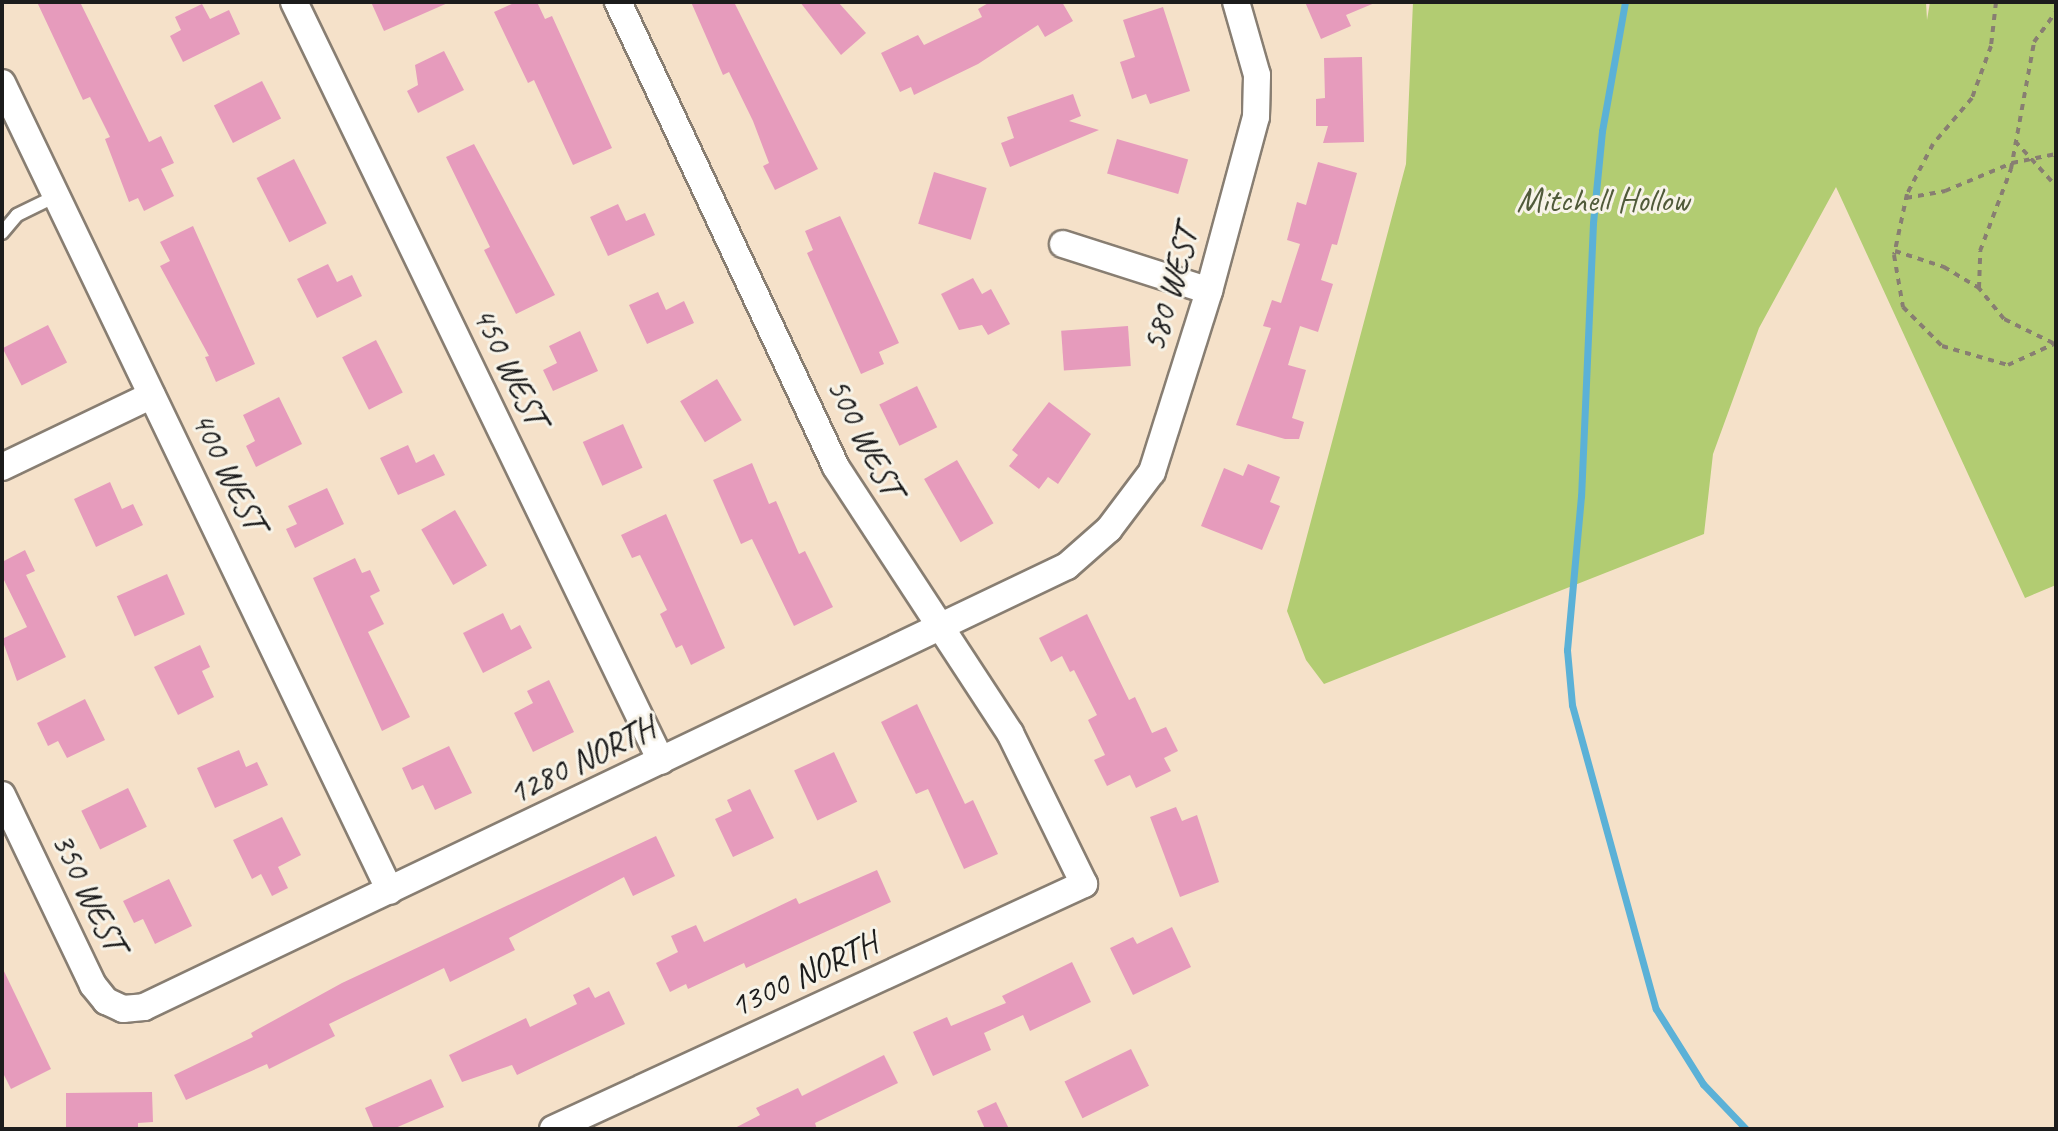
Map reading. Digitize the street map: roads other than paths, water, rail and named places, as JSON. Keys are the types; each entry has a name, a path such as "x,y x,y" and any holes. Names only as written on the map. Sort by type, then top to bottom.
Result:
{"street":[{"name":"450 WEST","path":"294,2 661,761"},
{"name":"500 WEST","path":"618,2 836,467 1010,733 1084,884"},
{"name":"580 WEST","path":"1067,566 1109,529 1152,472 1209,291 1256,117 1257,75 1236,2"},
{"name":"400 WEST","path":"2,83 390,891"},
{"path":"1063,244 1209,291"},
{"path":"2,467 152,395"},
{"name":"1280 NORTH","path":"123,1009 165,1000 1067,566"},
{"name":"350 WEST","path":"2,795 93,985 106,1001 123,1009"},
{"name":"1300 NORTH","path":"553,1129 1084,884"}],"lane":[{"path":"2,233 17,215 56,196"}],"waterway":[{"path":"1625,2 1602,131 1593,223 1581,496 1567,650 1572,705 1656,1009 1703,1084 1746,1129"}],"park label":[{"name":"Mitchell Hollow","path":"1603,200"}]}
